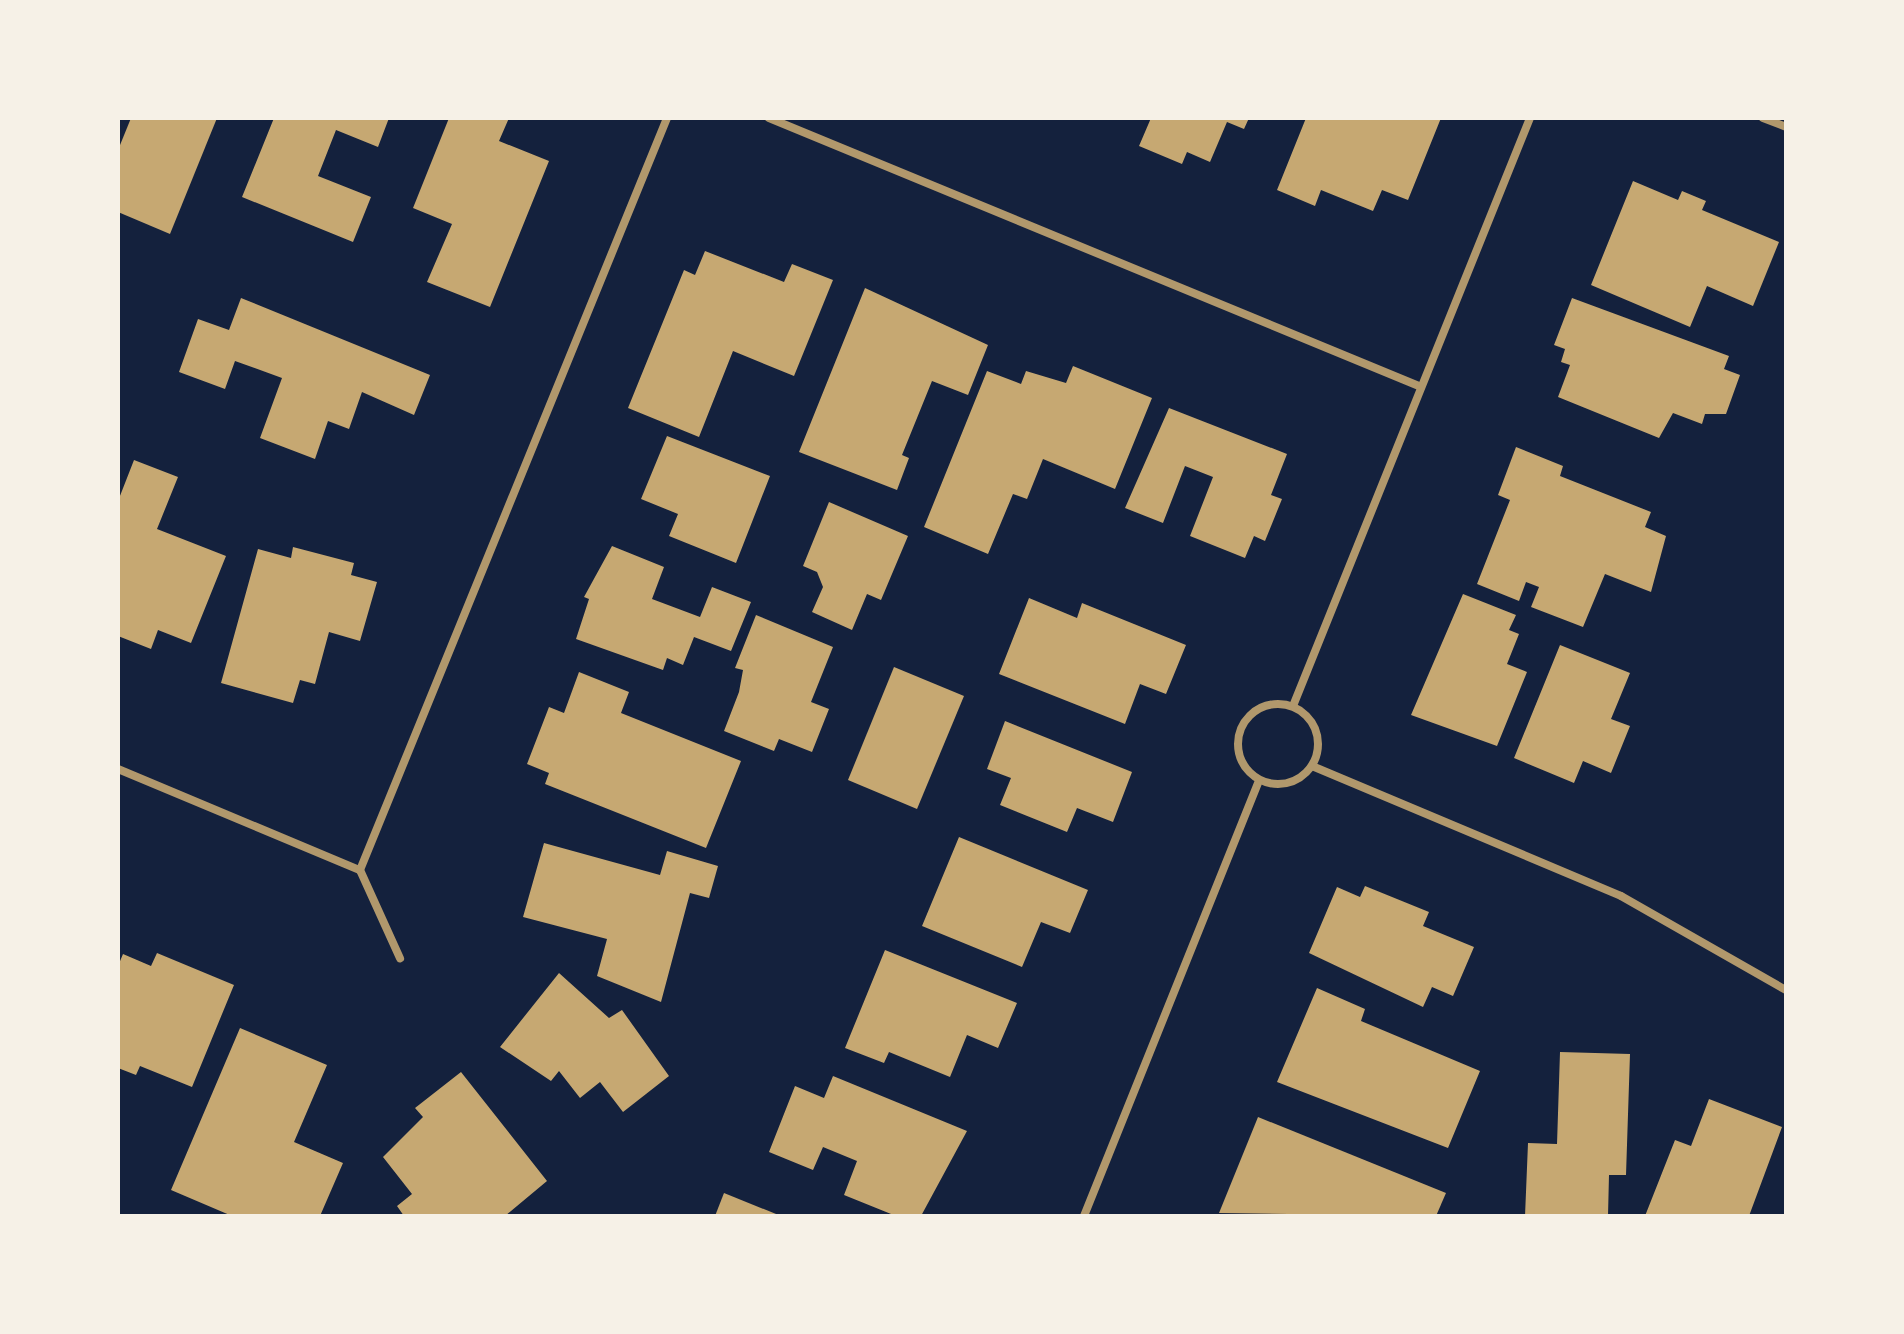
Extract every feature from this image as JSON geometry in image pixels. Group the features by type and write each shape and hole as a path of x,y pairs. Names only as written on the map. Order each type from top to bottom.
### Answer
{"street":[{"path":"360,870 667,118"},
{"path":"769,118 1419,386"},
{"path":"1293,706 1419,386 1530,118"},
{"path":"1763,118 1786,127"},
{"path":"1266,705 1293,706 1318,739 1312,766 1289,783 1259,781 1240,760 1243,722 1266,705"},
{"path":"1312,766 1621,896 1786,990"},
{"path":"118,769 360,870 400,958"},
{"path":"1084,1216 1259,781"}],"building":[{"path":"131,118 217,118 170,234 118,212 118,150"},
{"path":"274,118 389,118 378,147 336,130 318,176 371,197 353,242 242,197"},
{"path":"449,118 509,118 499,141 549,161 490,307 427,282 452,224 413,208"},
{"path":"1151,118 1249,118 1244,129 1227,122 1210,162 1187,152 1182,164 1139,146"},
{"path":"1306,118 1441,118 1408,200 1382,190 1373,211 1321,190 1315,206 1277,190"},
{"path":"1633,181 1678,200 1682,191 1706,201 1702,210 1779,242 1753,306 1707,286 1690,327 1591,285"},
{"path":"705,251 784,282 792,264 833,280 794,376 733,351 699,437 628,408 684,270 695,275"},
{"path":"865,288 988,345 968,395 932,381 902,455 909,458 897,490 799,452"},
{"path":"241,298 430,375 414,415 362,392 349,429 328,421 315,459 260,438 282,378 235,361 225,389 179,372 198,319 229,330"},
{"path":"1572,298 1729,356 1724,369 1740,375 1726,414 1705,414 1702,424 1673,413 1659,438 1558,397 1570,365 1561,362 1565,349 1554,345"},
{"path":"1073,366 1152,398 1115,489 1043,459 1027,499 1013,494 988,554 924,527 987,371 1021,384 1026,371 1066,383"},
{"path":"1169,408 1287,454 1271,495 1282,499 1265,541 1254,536 1245,558 1190,536 1213,477 1185,466 1163,523 1125,508"},
{"path":"667,436 770,476 736,563 669,536 678,514 641,499"},
{"path":"1516,447 1563,466 1560,476 1651,512 1645,527 1666,536 1651,592 1605,574 1583,627 1531,607 1539,587 1526,582 1519,601 1477,584 1510,500 1498,495"},
{"path":"134,460 178,477 157,529 226,556 191,643 158,630 151,649 118,636 118,501"},
{"path":"829,502 908,536 881,600 867,594 852,630 812,612 823,587 817,572 803,566"},
{"path":"612,546 664,567 652,599 700,617 712,587 751,602 731,651 694,637 683,665 667,658 663,670 576,639 589,599 584,597"},
{"path":"293,547 354,563 351,575 377,582 360,641 329,632 315,684 300,680 293,703 221,683 258,549 291,558"},
{"path":"1463,594 1516,615 1509,630 1519,634 1507,664 1527,672 1497,746 1411,715"},
{"path":"1029,598 1077,618 1082,603 1186,645 1166,694 1140,684 1125,724 999,674"},
{"path":"756,615 833,647 811,702 829,709 812,752 779,739 774,751 724,731 739,692 743,670 735,668"},
{"path":"1560,645 1630,673 1611,719 1630,726 1611,773 1583,761 1574,783 1514,758"},
{"path":"894,667 964,696 917,809 848,780"},
{"path":"579,672 629,692 621,713 741,761 706,848 545,784 549,773 527,764 549,707 564,713"},
{"path":"1005,721 1132,772 1113,822 1077,808 1067,832 1000,805 1011,778 987,769"},
{"path":"959,837 1088,890 1070,933 1041,922 1022,967 922,926"},
{"path":"544,843 660,875 667,851 718,866 709,898 690,893 661,1002 597,976 607,939 523,917"},
{"path":"1365,886 1429,912 1423,926 1474,947 1453,996 1432,987 1423,1007 1309,953 1337,887 1360,897"},
{"path":"885,950 1017,1003 998,1048 967,1035 950,1077 889,1052 884,1063 845,1048"},
{"path":"157,953 234,985 192,1087 140,1066 136,1075 118,1068 118,966 123,954 151,966"},
{"path":"559,973 609,1018 622,1010 669,1076 623,1112 600,1082 580,1098 559,1071 551,1081 500,1047"},
{"path":"1317,988 1365,1009 1361,1021 1480,1071 1448,1148 1277,1082"},
{"path":"240,1028 327,1065 294,1142 343,1163 320,1216 232,1216 171,1190"},
{"path":"1560,1052 1630,1054 1626,1175 1609,1175 1608,1216 1525,1216 1528,1143 1557,1144"},
{"path":"461,1072 547,1181 505,1216 404,1216 397,1206 412,1194 383,1157 423,1117 415,1108"},
{"path":"833,1076 967,1131 921,1216 896,1216 844,1195 857,1161 823,1147 813,1170 769,1152 795,1086 824,1098"},
{"path":"1709,1099 1782,1127 1749,1216 1645,1216 1675,1140 1691,1146"},
{"path":"1258,1117 1446,1193 1436,1216 1219,1213"},
{"path":"724,1193 781,1216 715,1216"}]}
